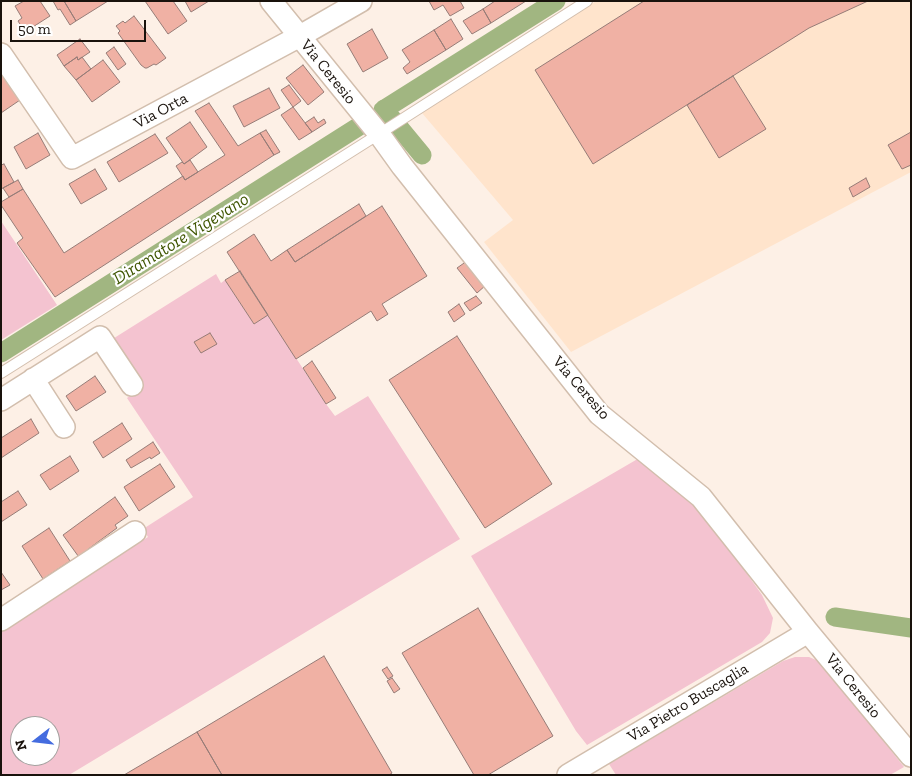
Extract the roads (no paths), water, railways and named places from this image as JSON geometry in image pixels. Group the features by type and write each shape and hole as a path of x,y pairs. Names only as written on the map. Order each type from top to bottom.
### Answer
{"street":[{"name":"Via Ceresio","path":"271,1 383,132 402,166 599,414 702,497 808,632 911,756"},
{"name":"Via Orta","path":"1,54 72,158 300,36 360,1"},
{"path":"1,400 100,337 132,385"},
{"path":"33,379 64,427"},
{"path":"1,620 135,532"},
{"name":"Via Pietro Buscaglia","path":"568,775 808,632"}],"lane":[{"path":"1,373 406,118 587,1"}],"waterway":[{"name":"Diramatore Vigevano","path":"383,110 556,1"},
{"path":"384,109 422,155"},
{"name":"Diramatore Vigevano","path":"1,353 361,125"},
{"path":"835,617 911,628"}]}
